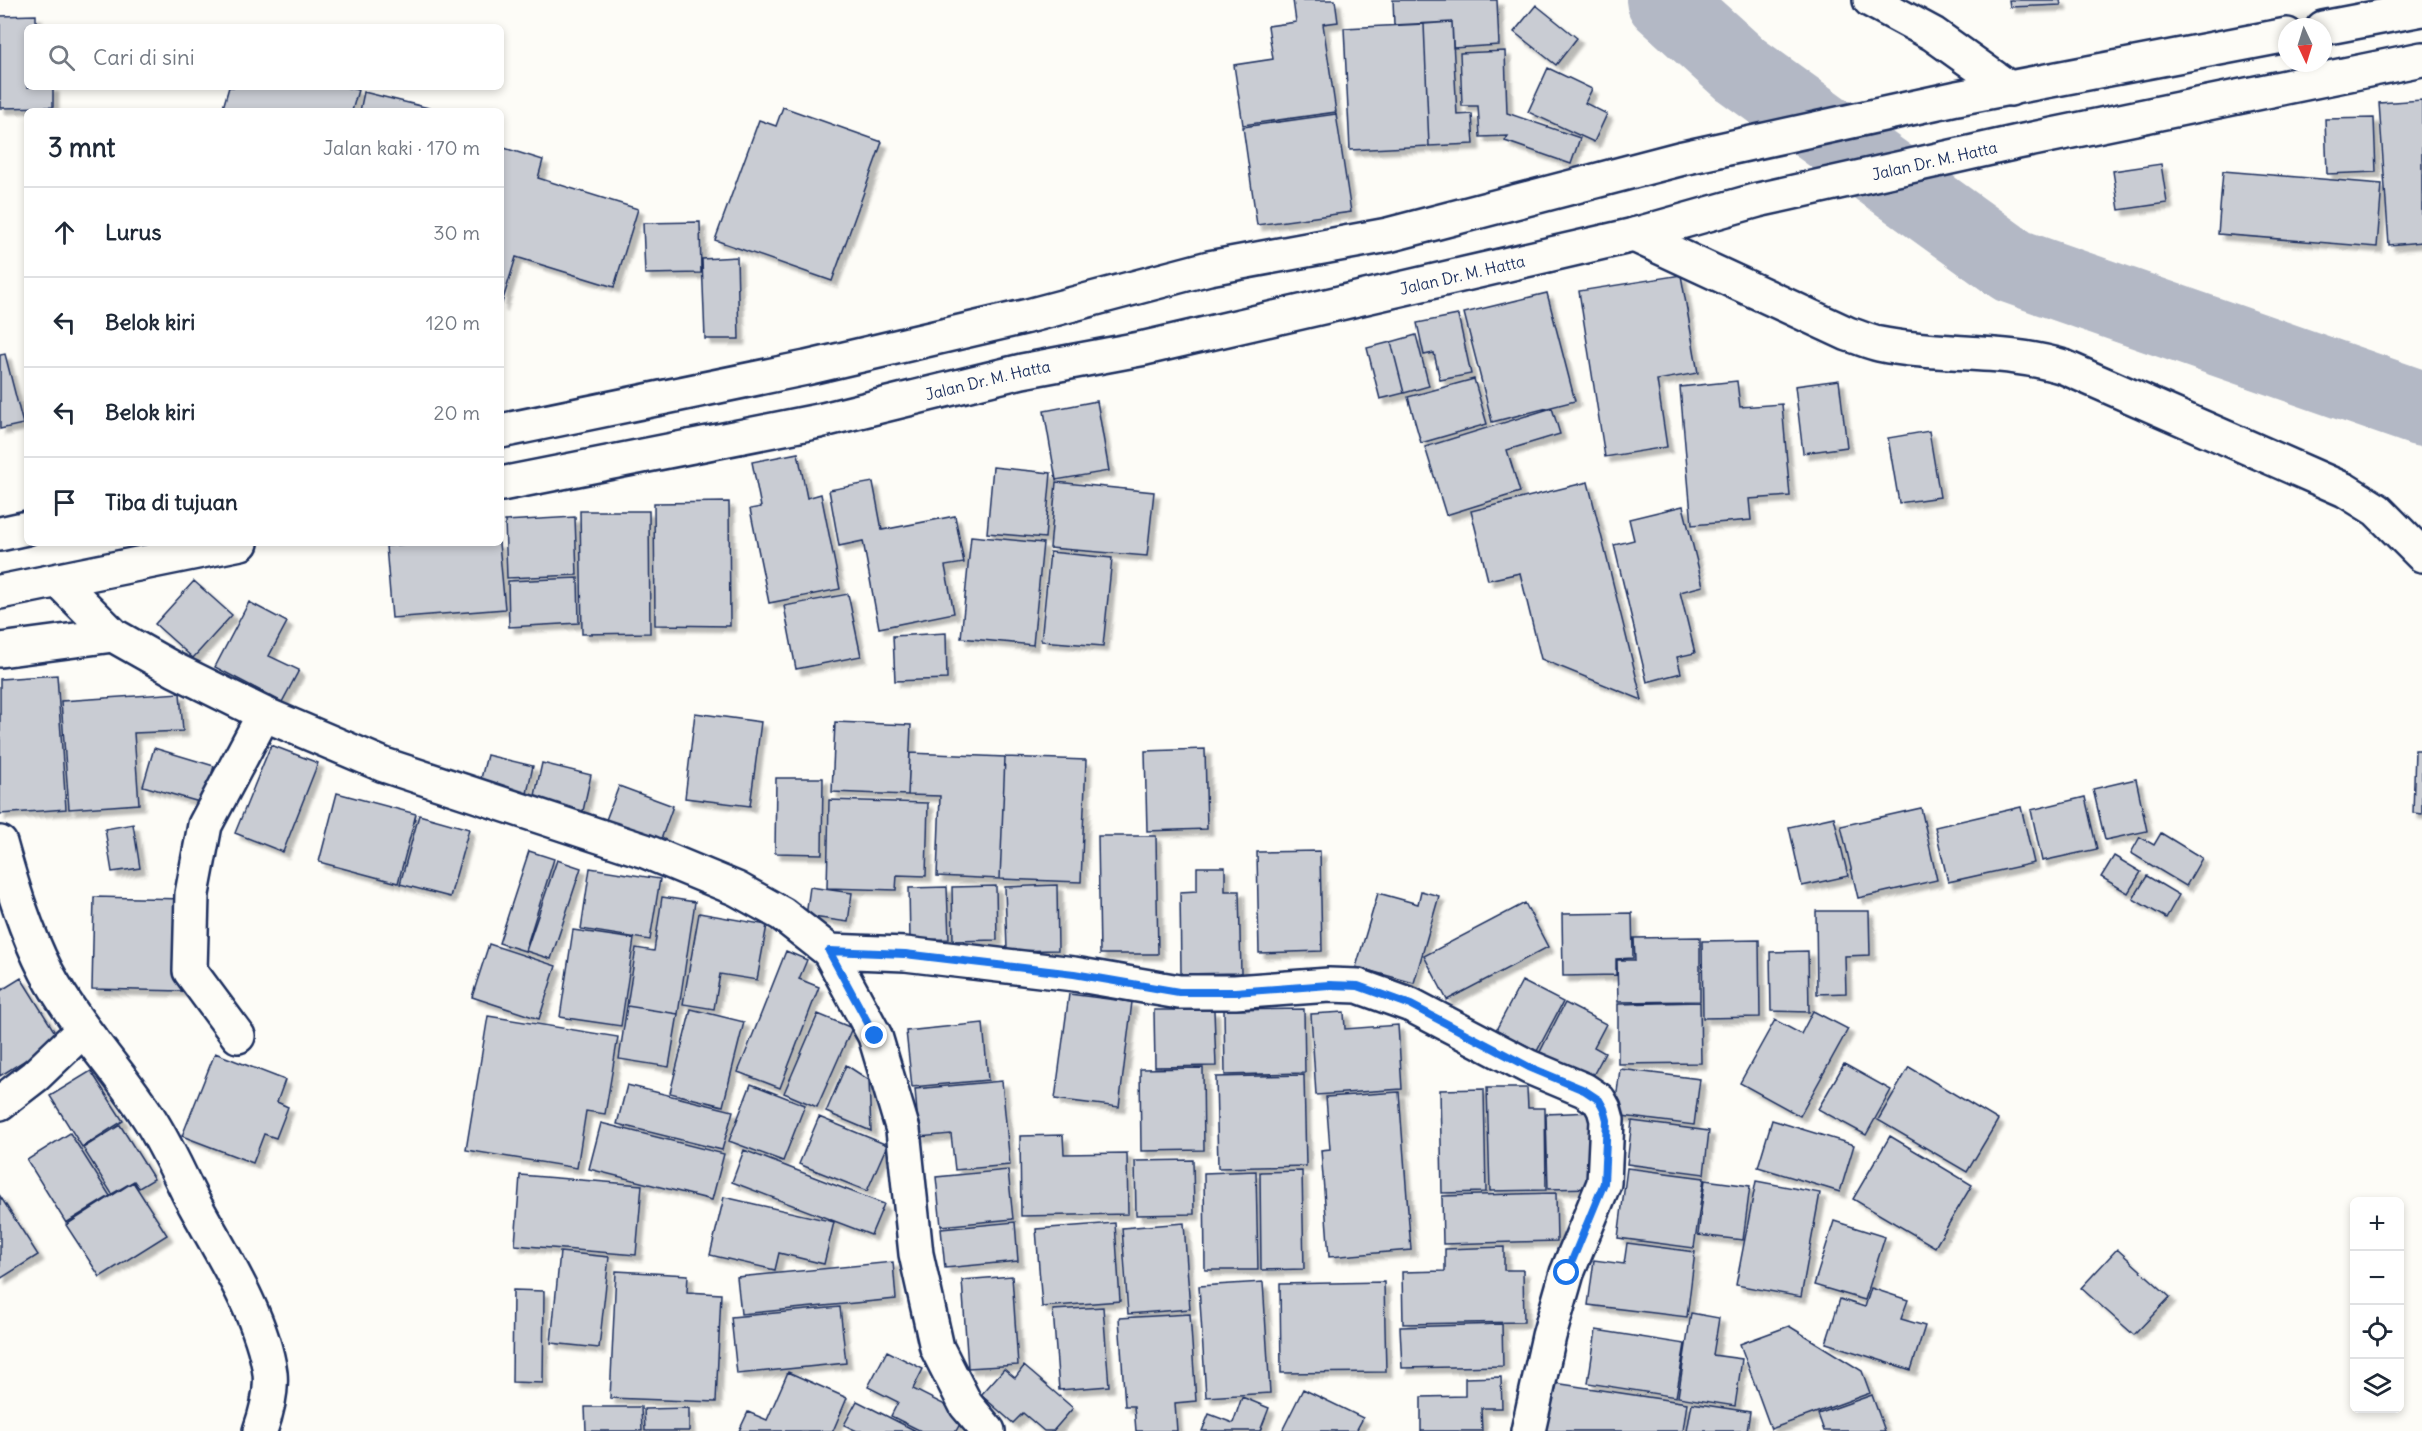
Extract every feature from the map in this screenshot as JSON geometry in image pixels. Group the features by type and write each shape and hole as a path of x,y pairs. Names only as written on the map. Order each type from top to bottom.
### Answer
{"street":[{"path":"1870,0 1933,34 2010,89"},
{"path":"2332,26 2422,9"},
{"path":"504,430 806,368 1028,316 1209,268 1388,236 1683,158 1957,98 2278,37"},
{"name":"Jalan Dr. M. Hatta","path":"504,483 819,421 1022,371 1145,348 1634,235 1758,200 2018,142 2422,59"},
{"path":"1634,235 1848,334 1878,344 1909,349 2008,354 2037,358 2064,367 2345,490 2377,510 2422,555"},
{"path":"0,534 24,529"},
{"path":"0,592 226,546"},
{"path":"59,580 113,635 175,670 264,714 384,765 645,851 737,889 782,914 829,951 875,1036 903,1130 916,1254 937,1348 966,1405 988,1431"},
{"path":"0,650 113,635"},
{"path":"238,1036 190,971 192,894 205,825 264,714"},
{"path":"0,843 18,905 41,960 83,1030 106,1056 147,1114 238,1285 257,1329 270,1374 267,1412 260,1431"},
{"path":"829,951 905,954 1074,974 1179,992 1235,992 1329,985 1358,986 1411,1005 1529,1067 1584,1090 1599,1100 1607,1120 1604,1183 1567,1273 1549,1336 1528,1431"},
{"path":"0,1103 34,1076 83,1030"}],"building":[{"path":"1293,0 1335,0 1338,22 1323,24 1336,112 1243,125 1234,65 1273,59 1268,26 1296,22"},
{"path":"1393,0 1497,0 1499,45 1453,48 1452,22 1394,25"},
{"path":"2009,0 2060,0 2061,5 2010,7"},
{"path":"1536,5 1577,38 1556,65 1514,32"},
{"path":"36,15 36,24 24,24 24,90 53,90 53,107 0,108 0,16"},
{"path":"1452,22 1457,115 1472,114 1474,144 1429,146 1424,24"},
{"path":"1424,24 1429,146 1350,150 1344,28"},
{"path":"1505,51 1507,113 1580,138 1571,164 1505,141 1508,136 1480,137 1478,106 1462,106 1460,53"},
{"path":"1548,68 1592,89 1585,103 1607,114 1594,142 1528,112"},
{"path":"228,90 358,90 353,108 223,108"},
{"path":"364,92 429,108 361,108"},
{"path":"2422,100 2422,242 2389,245 2379,103"},
{"path":"783,107 882,142 832,281 715,240 759,120 776,126"},
{"path":"1336,114 1351,212 1257,225 1243,127"},
{"path":"2374,118 2376,172 2327,174 2325,119"},
{"path":"504,148 543,160 538,178 638,209 614,287 516,257 504,296"},
{"path":"2161,164 2167,203 2119,210 2113,171"},
{"path":"2223,171 2382,184 2377,247 2218,234"},
{"path":"700,222 701,273 645,274 643,223"},
{"path":"737,257 739,339 705,339 702,259"},
{"path":"1681,275 1698,373 1657,380 1667,447 1605,457 1579,291"},
{"path":"1547,293 1575,401 1492,422 1464,313"},
{"path":"1458,315 1471,374 1440,380 1434,353 1424,355 1417,323"},
{"path":"1416,335 1429,386 1404,393 1391,342"},
{"path":"1391,342 1404,393 1380,399 1367,348"},
{"path":"5,354 23,424 0,429 0,355"},
{"path":"1474,379 1487,424 1421,443 1408,397"},
{"path":"1839,380 1847,447 1803,453 1795,386"},
{"path":"1737,381 1740,407 1782,404 1790,496 1749,499 1751,520 1692,525 1680,387"},
{"path":"1097,401 1109,471 1056,480 1044,411"},
{"path":"1552,408 1560,434 1507,450 1520,492 1446,515 1425,447"},
{"path":"1929,431 1940,497 1899,503 1888,438"},
{"path":"798,453 807,498 821,494 840,589 769,603 750,509 761,507 752,462"},
{"path":"993,467 1051,473 1045,538 987,533"},
{"path":"873,482 882,530 955,516 964,563 945,566 954,613 879,628 863,541 839,546 829,490"},
{"path":"1056,482 1154,492 1147,556 1050,548"},
{"path":"1588,482 1642,700 1541,659 1520,573 1488,580 1471,511"},
{"path":"729,502 730,626 655,625 654,503"},
{"path":"1683,506 1703,586 1680,592 1695,653 1677,657 1681,673 1647,682 1614,545 1634,540 1629,519"},
{"path":"580,511 649,511 650,633 582,634"},
{"path":"575,517 577,575 507,578 505,521"},
{"path":"971,536 1043,543 1033,645 961,638"},
{"path":"386,546 499,546 505,609 392,618"},
{"path":"1050,552 1112,558 1103,646 1041,641"},
{"path":"578,578 579,623 509,627 508,581"},
{"path":"194,581 232,615 193,658 155,624"},
{"path":"848,594 861,656 796,669 784,606"},
{"path":"249,602 287,622 269,656 299,670 282,702 215,667"},
{"path":"946,633 947,679 895,681 893,636"},
{"path":"57,675 66,809 0,814 0,679"},
{"path":"180,693 183,731 134,733 139,804 69,809 61,701"},
{"path":"695,713 761,722 750,806 685,798"},
{"path":"835,722 911,725 908,795 832,792"},
{"path":"271,745 318,763 283,852 235,833"},
{"path":"154,748 214,766 203,803 143,786"},
{"path":"1205,749 1207,829 1147,831 1145,751"},
{"path":"2415,750 2422,750 2422,814 2413,813"},
{"path":"910,753 1005,757 1000,879 937,876 940,796 908,795"},
{"path":"487,755 533,766 526,798 479,786"},
{"path":"1005,757 1086,760 1081,882 1000,879"},
{"path":"542,763 591,775 583,811 534,800"},
{"path":"776,778 823,778 822,854 775,853"},
{"path":"2136,779 2147,831 2105,840 2093,789"},
{"path":"619,786 673,806 659,845 604,825"},
{"path":"337,793 416,814 398,883 319,862"},
{"path":"2085,797 2097,849 2042,861 2031,810"},
{"path":"829,800 928,803 926,876 897,875 896,890 827,888"},
{"path":"2021,807 2034,863 1948,882 1935,827"},
{"path":"1921,808 1937,880 1858,898 1841,826"},
{"path":"419,815 469,829 450,897 400,884"},
{"path":"1834,817 1848,876 1802,886 1789,827"},
{"path":"133,824 140,868 112,872 105,829"},
{"path":"2161,833 2202,858 2186,886 2131,853 2140,837 2154,845"},
{"path":"1098,836 1156,836 1158,954 1100,954"},
{"path":"529,851 554,859 525,951 499,943"},
{"path":"1320,851 1322,951 1259,953 1257,852"},
{"path":"2114,856 2141,872 2128,893 2101,877"},
{"path":"557,860 581,868 551,959 526,951"},
{"path":"1197,867 1225,867 1225,891 1239,891 1241,973 1181,974 1180,892 1197,891"},
{"path":"590,868 660,879 650,940 581,929"},
{"path":"2147,876 2179,895 2166,918 2133,899"},
{"path":"1057,885 1058,950 1007,951 1005,887"},
{"path":"996,886 997,940 953,941 952,887"},
{"path":"810,887 852,893 848,922 806,916"},
{"path":"947,887 949,939 910,940 909,888"},
{"path":"1421,891 1439,896 1414,983 1356,967 1378,893 1418,904"},
{"path":"94,897 185,899 183,991 92,989"},
{"path":"662,897 695,902 678,1014 627,1006 636,948 654,951"},
{"path":"1525,903 1548,947 1447,1000 1424,956"},
{"path":"1816,911 1869,911 1870,955 1845,956 1846,993 1817,994"},
{"path":"699,913 767,925 757,980 720,974 714,1009 683,1004"},
{"path":"1632,913 1633,958 1616,959 1616,975 1563,976 1562,914"},
{"path":"573,930 634,939 621,1026 560,1017"},
{"path":"1700,937 1700,1001 1618,1002 1617,960 1635,960 1634,938"},
{"path":"1759,940 1760,1017 1703,1018 1702,941"},
{"path":"489,944 556,966 539,1019 472,997"},
{"path":"786,951 807,960 799,979 819,987 780,1088 738,1072"},
{"path":"1808,951 1809,1012 1771,1011 1770,952"},
{"path":"21,978 59,1039 0,1076 0,991"},
{"path":"1522,981 1563,1002 1537,1051 1496,1030"},
{"path":"1069,994 1132,1002 1119,1107 1055,1099"},
{"path":"1700,1002 1701,1063 1618,1064 1618,1004"},
{"path":"1565,1003 1606,1024 1594,1047 1605,1053 1591,1079 1540,1052"},
{"path":"627,1006 678,1014 669,1067 619,1059"},
{"path":"691,1009 744,1022 723,1106 670,1093"},
{"path":"1304,1009 1305,1073 1225,1075 1224,1010"},
{"path":"1154,1010 1214,1010 1216,1066 1155,1067"},
{"path":"1813,1011 1848,1029 1800,1116 1740,1083 1775,1020 1801,1034"},
{"path":"1344,1012 1345,1029 1398,1025 1402,1089 1316,1095 1311,1014"},
{"path":"818,1014 852,1028 817,1107 784,1093"},
{"path":"488,1016 618,1037 605,1114 586,1111 577,1168 466,1150"},
{"path":"983,1023 988,1080 912,1087 906,1031"},
{"path":"215,1053 285,1080 277,1102 288,1107 276,1138 264,1134 253,1163 182,1136"},
{"path":"1844,1064 1891,1090 1866,1135 1818,1109"},
{"path":"846,1065 869,1080 871,1131 826,1112"},
{"path":"1909,1067 1998,1120 1967,1172 1878,1120"},
{"path":"1203,1068 1204,1150 1141,1151 1140,1069"},
{"path":"1620,1069 1700,1079 1694,1125 1614,1115"},
{"path":"91,1071 123,1121 82,1147 50,1096"},
{"path":"1304,1075 1306,1166 1218,1168 1216,1077"},
{"path":"1002,1081 1010,1165 955,1170 951,1134 919,1137 915,1089"},
{"path":"751,1084 805,1105 783,1161 729,1141"},
{"path":"627,1085 733,1111 722,1150 617,1124"},
{"path":"1487,1088 1527,1088 1528,1108 1545,1108 1546,1190 1490,1191"},
{"path":"1484,1089 1486,1192 1442,1193 1440,1090"},
{"path":"1399,1092 1411,1250 1329,1257 1321,1150 1330,1149 1326,1097"},
{"path":"1592,1112 1593,1188 1548,1189 1546,1114"},
{"path":"819,1117 887,1145 867,1191 799,1164"},
{"path":"1772,1120 1854,1145 1840,1192 1758,1167"},
{"path":"1632,1121 1709,1131 1704,1174 1627,1164"},
{"path":"601,1123 724,1154 712,1200 589,1169"},
{"path":"120,1125 154,1179 139,1188 134,1181 112,1194 83,1148"},
{"path":"70,1133 110,1196 66,1223 27,1160"},
{"path":"1063,1135 1064,1154 1127,1153 1128,1214 1021,1216 1020,1136"},
{"path":"1890,1136 1972,1185 1935,1247 1853,1199"},
{"path":"744,1150 884,1204 871,1235 732,1182"},
{"path":"1193,1160 1194,1214 1136,1215 1135,1161"},
{"path":"1627,1168 1704,1178 1694,1248 1618,1238"},
{"path":"1008,1170 1013,1219 941,1226 936,1177"},
{"path":"1256,1171 1258,1270 1205,1270 1204,1173"},
{"path":"1302,1171 1304,1269 1261,1270 1260,1172"},
{"path":"520,1175 642,1185 636,1255 515,1245"},
{"path":"1705,1180 1750,1186 1743,1240 1698,1235"},
{"path":"1756,1181 1820,1193 1801,1297 1736,1285"},
{"path":"133,1182 167,1235 100,1277 66,1225"},
{"path":"1556,1193 1557,1241 1443,1244 1442,1196"},
{"path":"0,1196 38,1255 0,1279"},
{"path":"724,1197 834,1222 824,1264 779,1253 775,1270 710,1255"},
{"path":"1834,1221 1885,1237 1865,1300 1814,1285"},
{"path":"1015,1222 1018,1261 945,1268 941,1229"},
{"path":"1115,1223 1120,1301 1042,1307 1036,1229"},
{"path":"1184,1223 1190,1309 1128,1314 1122,1228"},
{"path":"1627,1243 1695,1252 1687,1317 1588,1305 1594,1260 1624,1264"},
{"path":"1504,1247 1504,1270 1523,1270 1524,1322 1403,1324 1402,1272 1445,1271 1445,1249"},
{"path":"2117,1249 2170,1297 2134,1335 2081,1288"},
{"path":"560,1252 609,1257 599,1348 551,1343"},
{"path":"893,1262 896,1299 741,1314 737,1277"},
{"path":"616,1271 688,1275 687,1292 721,1294 716,1402 610,1398"},
{"path":"1012,1276 1018,1365 968,1368 962,1280"},
{"path":"1263,1282 1270,1393 1206,1397 1199,1286"},
{"path":"1384,1282 1386,1372 1281,1373 1280,1284"},
{"path":"1871,1288 1908,1300 1901,1319 1925,1326 1911,1370 1826,1343 1840,1299 1865,1307"},
{"path":"513,1290 544,1291 543,1383 512,1382"},
{"path":"840,1307 846,1363 737,1374 731,1317"},
{"path":"1103,1307 1109,1386 1059,1390 1053,1310"},
{"path":"1691,1313 1719,1318 1713,1355 1742,1359 1735,1406 1678,1397"},
{"path":"1190,1314 1196,1401 1175,1403 1177,1431 1136,1431 1134,1406 1125,1406 1119,1318"},
{"path":"1502,1324 1503,1366 1402,1368 1400,1327"},
{"path":"1789,1326 1862,1371 1870,1393 1771,1429 1740,1344"},
{"path":"1596,1330 1685,1344 1676,1397 1588,1383"},
{"path":"887,1351 923,1369 913,1389 965,1415 956,1431 921,1431 891,1416 898,1402 868,1387"},
{"path":"1024,1366 1073,1408 1053,1431 1044,1431 1023,1413 1013,1423 981,1395 1004,1369 1015,1378"},
{"path":"788,1372 847,1398 833,1431 739,1431 748,1412 767,1420"},
{"path":"1501,1377 1502,1408 1481,1408 1482,1431 1421,1431 1421,1397 1465,1396 1465,1378"},
{"path":"1548,1382 1687,1403 1683,1431 1541,1431"},
{"path":"1303,1389 1363,1418 1356,1431 1282,1431"},
{"path":"1872,1395 1885,1431 1824,1431 1818,1414"},
{"path":"1242,1397 1269,1408 1260,1431 1202,1431 1209,1414 1233,1423"},
{"path":"857,1401 916,1431 857,1431 844,1425"},
{"path":"1692,1403 1750,1412 1747,1431 1687,1431"},
{"path":"585,1407 641,1407 642,1431 586,1431"},
{"path":"689,1408 689,1431 645,1431 644,1409"}],"waterway":[{"path":"1664,0 1740,69 2013,266 2422,409"}],"route":[{"path":"875,1036 829,951 905,954 1074,974 1179,992 1235,992 1329,985 1358,986 1411,1005 1529,1067 1584,1090 1599,1100 1607,1120 1604,1183 1567,1273"}]}
